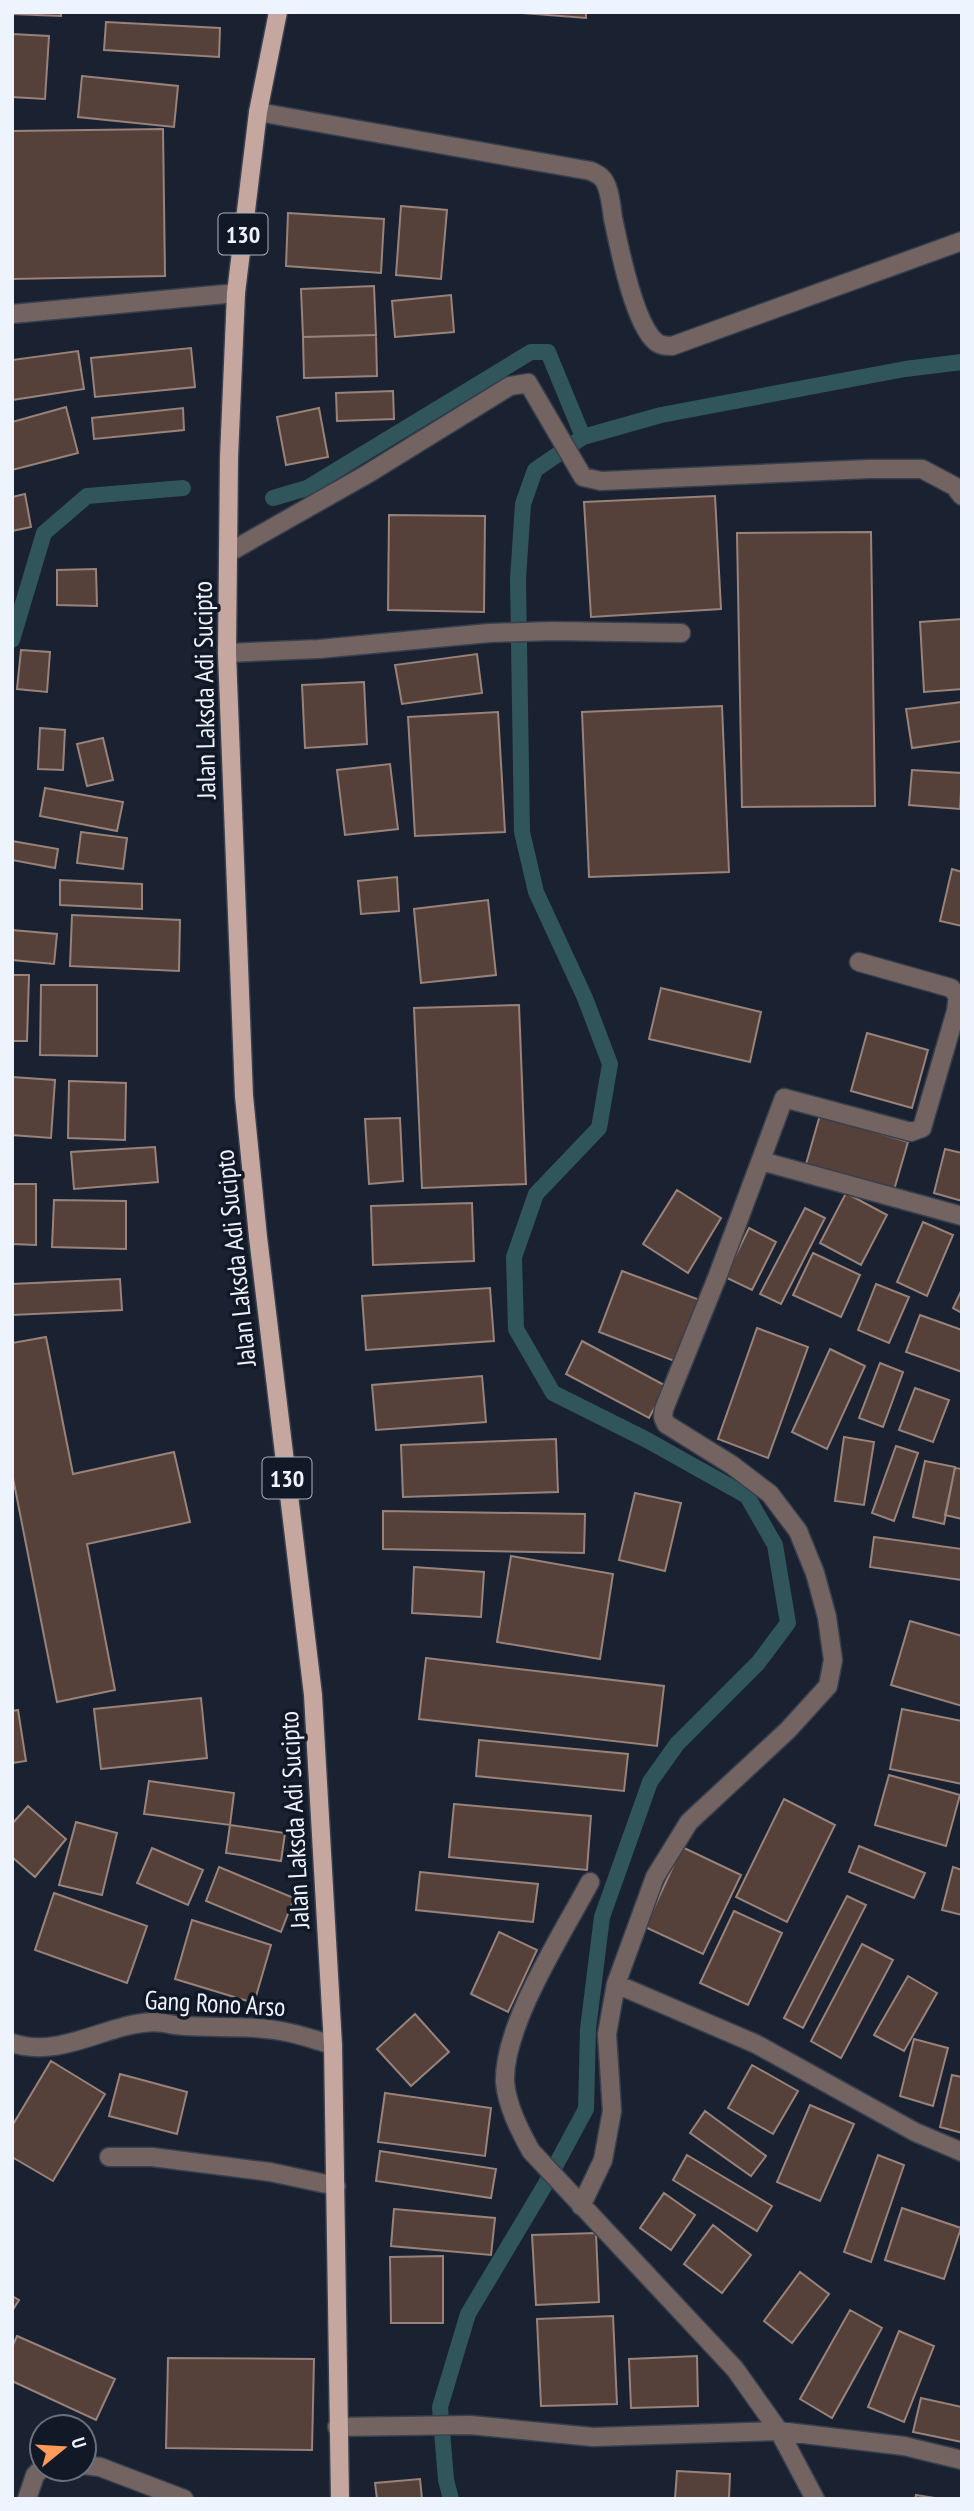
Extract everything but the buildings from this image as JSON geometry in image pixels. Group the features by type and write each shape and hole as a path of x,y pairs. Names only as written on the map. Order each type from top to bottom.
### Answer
{"main road":[{"name":"Jalan Laksda Adi Sucipto","path":"278,12 258,112 236,293 229,458 227,653 244,1096 313,1695 333,2045 340,2499"}],"street":[{"path":"258,112 591,171 602,177 634,299 655,341 671,346 962,242"},
{"path":"12,314 236,293"},
{"path":"228,553 369,473 510,386 528,383 583,477 601,481 869,469 922,470 954,486 962,496"},
{"path":"227,653 319,649 489,633 681,633"},
{"path":"579,2204 603,2161 612,2111 607,2034 617,1984 654,1877 689,1822 788,1730 828,1686 833,1660 827,1617 815,1573 798,1531 770,1494 732,1465 666,1424 663,1417 784,1098 911,1132 922,1128 959,1012 958,996 951,988 859,962"},
{"path":"761,1161 962,1216"},
{"path":"590,1882 521,2011 511,2044 505,2082 516,2124 531,2151 734,2369 779,2431 815,2499"},
{"path":"617,1984 755,2044 915,2132 962,2151"},
{"name":"Gang Rono Arso","path":"12,2043 46,2048 67,2044 120,2026 155,2022 286,2032 333,2045"},
{"path":"108,2157 152,2157 270,2172 336,2186"},
{"path":"337,2427 470,2425 593,2437 779,2431 904,2446 962,2460"},
{"path":"98,2468 184,2499"}],"waterway":[{"path":"273,498 307,488 531,352 548,352 583,437"},
{"path":"451,2499 446,2480 440,2407 468,2314 545,2185 586,2109 588,2029 602,1917 650,1782 677,1744 758,1663 788,1623 775,1545 747,1496 647,1440 553,1393 516,1329 514,1257 536,1194 599,1128 610,1064 585,998 536,892 522,832 518,579 523,504 535,470 583,437 661,415 905,369 962,362"},
{"path":"12,640 44,533 87,496 183,488"}]}
